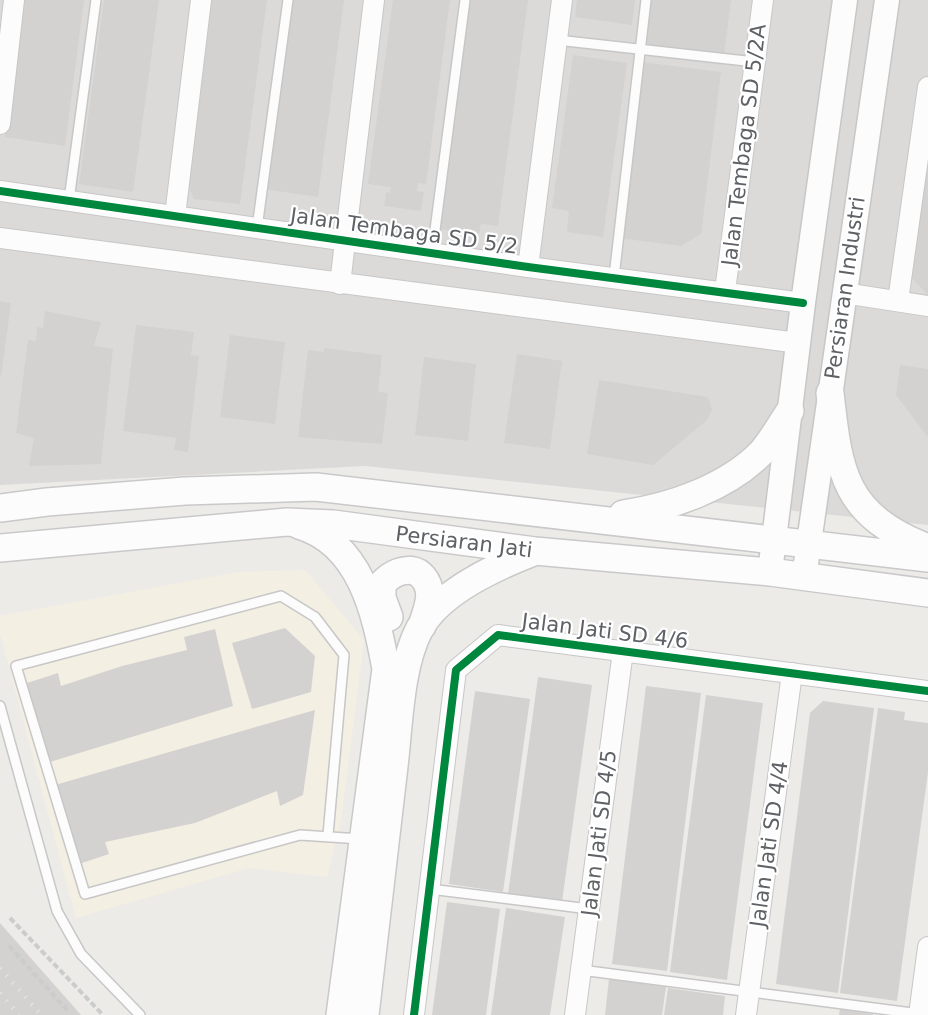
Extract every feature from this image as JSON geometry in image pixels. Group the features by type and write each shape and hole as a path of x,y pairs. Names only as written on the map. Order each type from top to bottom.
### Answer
{"main road":[{"path":"830,393 837,456 855,495 882,526 928,548"},
{"path":"590,519 652,510 715,485 761,452 790,411"},
{"name":"Persiaran Jati","path":"0,508 59,501 283,486 316,487 928,558"},
{"path":"286,522 308,528 324,537 360,577 378,624 386,669"},
{"name":"Persiaran Jati","path":"0,548 286,522 333,524 535,551 770,572 928,593"},
{"path":"422,626 469,581 502,564 535,551"},
{"path":"340,1015 392,637 389,618 382,598 382,584 402,569 416,571 424,579 429,590 422,626 412,645 402,698 365,1015"}],"street":[{"path":"0,124 14,0"},
{"path":"175,216 201,0"},
{"path":"340,284 374,0"},
{"path":"528,267 562,0"},
{"name":"Jalan Tembaga SD 5/2A","path":"725,291 763,0"},
{"name":"Persiaran Industri","path":"770,572 803,303 845,0"},
{"name":"Persiaran Industri","path":"804,577 886,0"},
{"path":"898,301 928,87"},
{"name":"Jalan Tembaga SD 5/2","path":"0,191 528,267 803,303"},
{"path":"0,238 798,343"},
{"path":"844,293 928,306"},
{"name":"Jalan Jati SD 4/6","path":"414,1015 456,670 498,635 928,691"},
{"name":"Jalan Jati SD 4/5","path":"575,1015 623,651"},
{"name":"Jalan Jati SD 4/4","path":"746,1015 792,673"},
{"path":"922,1014 928,947"}],"lane":[{"path":"69,200 96,0"},
{"path":"257,228 288,0"},
{"path":"432,253 465,0"},
{"path":"614,277 646,0"},
{"path":"557,40 755,62"},
{"path":"328,835 344,655 315,617 281,596 16,666 85,894 300,835 364,839"},
{"path":"0,706 57,911 81,954 140,1015"},
{"path":"430,889 589,909"},
{"path":"581,970 922,1014"}],"path":[{"path":"10,918 103,1015"},
{"path":"9,946 69,1012"}],"shaded area":[{"path":"0,0 928,0 928,525 365,466 0,485"},
{"path":"305,570 364,640 342,814 327,877 249,868 76,918 0,633 0,616 239,572"}],"building":[{"path":"23,0 84,0 65,146 5,137"},
{"path":"104,0 159,0 133,192 79,184"},
{"path":"210,0 267,0 240,204 194,199 186,181"},
{"path":"288,0 344,0 318,197 263,189"},
{"path":"393,0 450,0 426,184 418,183 417,191 424,192 421,211 384,206 386,192 390,193 391,187 368,184"},
{"path":"470,0 528,0 498,226 481,224 479,234 440,229"},
{"path":"577,0 635,0 632,25 575,17"},
{"path":"651,0 731,0 724,56 645,46"},
{"path":"573,55 627,63 603,237 567,232 569,211 552,208"},
{"path":"641,62 721,72 701,234 681,246 619,238"},
{"path":"928,164 928,295 910,276"},
{"path":"0,301 11,303 1,377 0,376"},
{"path":"45,311 101,322 94,346 113,349 101,464 29,466 34,438 16,433 28,340 36,341 37,327 43,328"},
{"path":"136,325 194,332 191,355 199,356 188,452 174,450 176,438 123,431"},
{"path":"230,335 285,342 275,424 220,417"},
{"path":"324,348 382,355 378,392 388,393 382,444 298,437 308,350 324,352"},
{"path":"517,354 562,361 550,449 504,443"},
{"path":"424,357 476,364 468,441 415,435"},
{"path":"900,365 928,369 928,437 896,395"},
{"path":"599,380 708,397 712,409 707,420 653,465 587,454"},
{"path":"285,628 315,656 311,692 252,709 232,643"},
{"path":"215,629 233,706 50,762 27,683 58,673 61,686 122,666 187,650 184,637"},
{"path":"538,677 592,685 562,902 508,894"},
{"path":"646,686 701,693 667,971 612,964"},
{"path":"475,691 530,699 503,892 449,884"},
{"path":"706,695 763,703 727,980 670,972"},
{"path":"823,701 874,708 838,993 776,984 810,713"},
{"path":"878,708 905,712 904,720 928,723 928,772 897,1001 840,993"},
{"path":"315,710 303,795 280,806 277,791 195,823 105,842 109,854 79,864 55,785"},
{"path":"447,902 500,909 486,1015 432,1015"},
{"path":"506,908 565,917 550,1015 491,1015"},
{"path":"0,923 7,931 81,1015 0,1015"},
{"path":"609,979 666,987 662,1015 605,1015"},
{"path":"668,988 725,996 723,1015 664,1015"},
{"path":"840,1009 873,1014 873,1015 839,1015"}],"railway":[{"path":"0,968 41,1015"},
{"path":"0,993 19,1015"}],"cycle path":[{"path":"0,191 528,267 803,303"},
{"path":"414,1015 456,670 498,635 928,691"}]}
